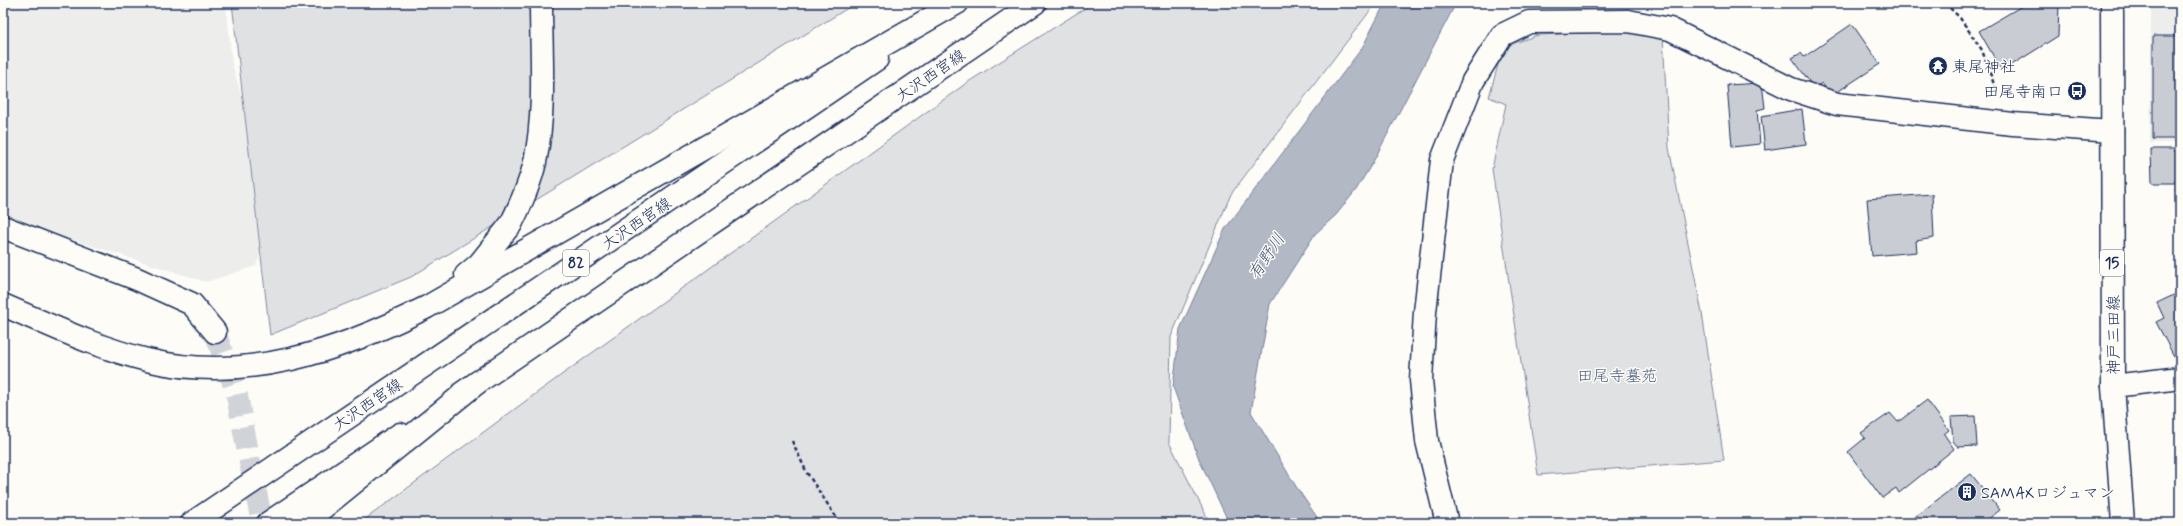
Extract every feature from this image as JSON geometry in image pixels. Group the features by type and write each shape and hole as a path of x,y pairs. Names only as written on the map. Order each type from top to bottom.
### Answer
{"main road":[{"path":"426,307 479,264 511,224 524,197 535,162 540,126 541,3"},
{"path":"3,305 100,346 148,360 192,367 242,367 286,361 316,353 382,330 426,307 958,3"},
{"name":"大沢西宮線","path":"192,523 958,3"},
{"name":"大沢西宮線","path":"268,523 1035,3"},
{"name":"神戸三田線","path":"2112,3 2113,386 2123,523"},
{"path":"1447,523 1427,441 1421,380 1425,312 1442,160 1473,81 1502,35 1530,22 1628,21 1670,29 1791,89 1837,104 2013,124 2112,131"},
{"path":"3,228 137,279 192,304 216,332"},
{"path":"2113,386 2180,378"},
{"path":"304,523 478,382"}],"path":[{"path":"1945,3 1960,18 1982,50 1993,88 2013,124"},
{"path":"792,440 807,473 840,523"}],"shaded area":[{"path":"3,3 226,3 232,63 244,105 285,188 256,266 206,282 3,216"},
{"path":"2151,3 2180,3 2180,143 2150,143"}],"green space":[{"path":"232,3 856,3 411,277 270,335"},
{"path":"1093,3 1376,3 1231,194 1171,337 1169,442 1210,523 360,523 542,389 968,82"},
{"name":"田尾寺墓苑","path":"1627,31 1663,36 1669,148 1702,313 1724,460 1538,475 1492,169 1506,104 1489,97 1503,47 1538,35"}],"water":[{"name":"有野川","path":"1385,3 1456,3 1373,162 1356,190 1336,215 1315,234 1270,304 1251,412 1297,488 1321,523 1229,523 1199,459 1173,387 1180,329 1225,229 1362,48"}],"building":[{"path":"2027,3 2059,3 2058,36 2002,71 1979,31"},
{"path":"1852,24 1880,64 1831,96 1822,83 1814,88 1792,58 1801,53 1804,57"},
{"path":"2153,36 2180,36 2180,139 2153,139"},
{"path":"1762,83 1765,108 1757,110 1760,144 1732,147 1727,85"},
{"path":"1802,109 1806,144 1765,150 1761,116"},
{"path":"2151,149 2174,149 2174,151 2179,151 2179,179 2175,180 2175,183 2152,183"},
{"path":"2180,186 2180,198 2175,188"},
{"path":"1932,194 1934,238 1916,241 1917,252 1872,256 1867,199"},
{"path":"2180,292 2180,361 2177,362 2156,322 2164,318 2157,303"},
{"path":"1927,400 1949,430 1944,434 1954,449 1899,493 1896,488 1882,498 1848,452 1865,438 1861,433 1890,413 1898,422"},
{"path":"1975,416 1977,446 1958,447 1953,441 1951,417"},
{"name":"SAMAXロジュマン","path":"1971,474 2000,510 1983,523 1907,523"}],"tunnel":[{"path":"215,332 236,391 262,523"}],"place":[{"name":"東尾神社","path":"1938,66"},
{"name":"田尾寺南口","path":"2077,91"},
{"name":"SAMAXロジュマン","path":"1967,492"}]}
